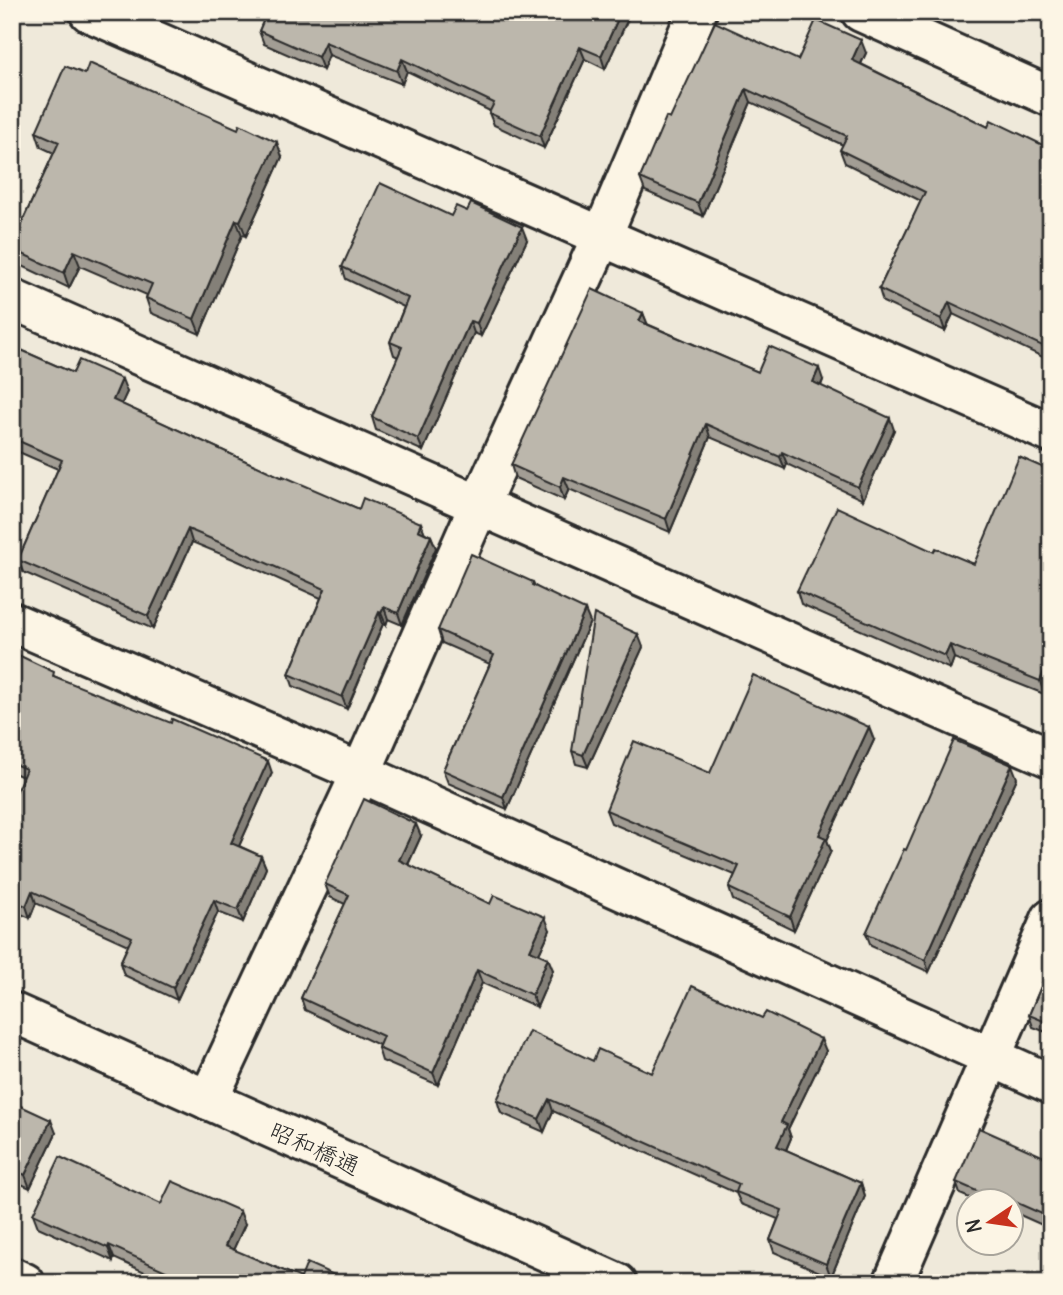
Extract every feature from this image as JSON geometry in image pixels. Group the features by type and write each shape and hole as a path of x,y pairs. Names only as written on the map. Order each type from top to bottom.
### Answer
{"street":[{"path":"89,12 1051,433"},
{"path":"208,1100 361,773 602,236 697,12"},
{"path":"861,12 1051,97"},
{"path":"12,299 1051,758"},
{"path":"12,622 361,773 1051,1084"},
{"path":"893,1283 1051,919"},
{"name":"昭和橋通","path":"12,1012 617,1283"},
{"path":"12,1277 25,1283"}],"building":[{"path":"267,12 621,12 601,56 580,47 540,136 489,113 494,103 402,59 397,71 325,42 318,57 259,31"},
{"path":"816,20 861,40 852,60 988,127 991,120 1051,149 1051,350 949,302 941,319 879,289 925,192 840,150 847,136 746,89 698,203 640,178 666,117 670,119 715,22 798,60"},
{"path":"89,63 238,129 240,124 277,142 240,221 236,220 194,319 146,298 152,284 74,251 64,273 12,249 59,142 36,132 65,66 85,74"},
{"path":"380,183 451,216 456,206 467,211 471,203 522,227 477,323 470,321 418,439 372,417 402,347 390,342 408,298 342,267"},
{"path":"592,289 643,313 639,321 758,372 769,346 819,368 813,382 890,418 858,487 782,452 780,457 706,424 666,519 564,477 560,487 511,465"},
{"path":"12,346 73,373 79,360 122,379 113,400 283,478 359,509 363,498 421,523 418,530 431,536 398,613 384,607 381,613 379,612 342,697 289,674 325,589 233,548 188,529 148,616 18,560 62,460 12,438"},
{"path":"1019,457 1051,471 1051,653 1040,681 950,645 945,656 797,591 837,507 934,552 936,548 974,564"},
{"path":"471,554 533,582 532,585 585,610 503,797 443,770 494,655 438,630"},
{"path":"594,614 638,634 583,755 572,751"},
{"path":"12,652 54,672 53,676 171,723 172,719 268,761 231,843 261,856 238,910 214,900 173,988 120,963 132,937 32,891 26,906 12,900 12,802 26,769 12,763"},
{"path":"753,675 869,727 819,835 826,838 790,917 729,888 739,866 606,810 634,741 710,773"},
{"path":"954,740 1012,765 925,960 866,933"},
{"path":"364,799 416,824 399,860 490,904 494,895 545,917 530,950 548,958 532,995 477,970 433,1073 378,1048 383,1036 301,998 349,895 325,884"},
{"path":"1051,963 1051,1024 1029,1015"},
{"path":"692,986 762,1018 766,1012 821,1039 781,1122 787,1125 777,1146 861,1183 826,1264 770,1240 782,1210 736,1192 739,1184 549,1099 539,1119 497,1100 529,1031 593,1061 598,1049 652,1073"},
{"path":"12,1102 51,1120 25,1175 12,1169"},
{"path":"979,1128 1051,1160 1051,1218 1024,1206 1024,1186 965,1186 956,1182"},
{"path":"60,1157 161,1204 172,1181 240,1211 225,1246 301,1278 307,1263 352,1283 192,1283 109,1245 108,1248 33,1214"}]}
